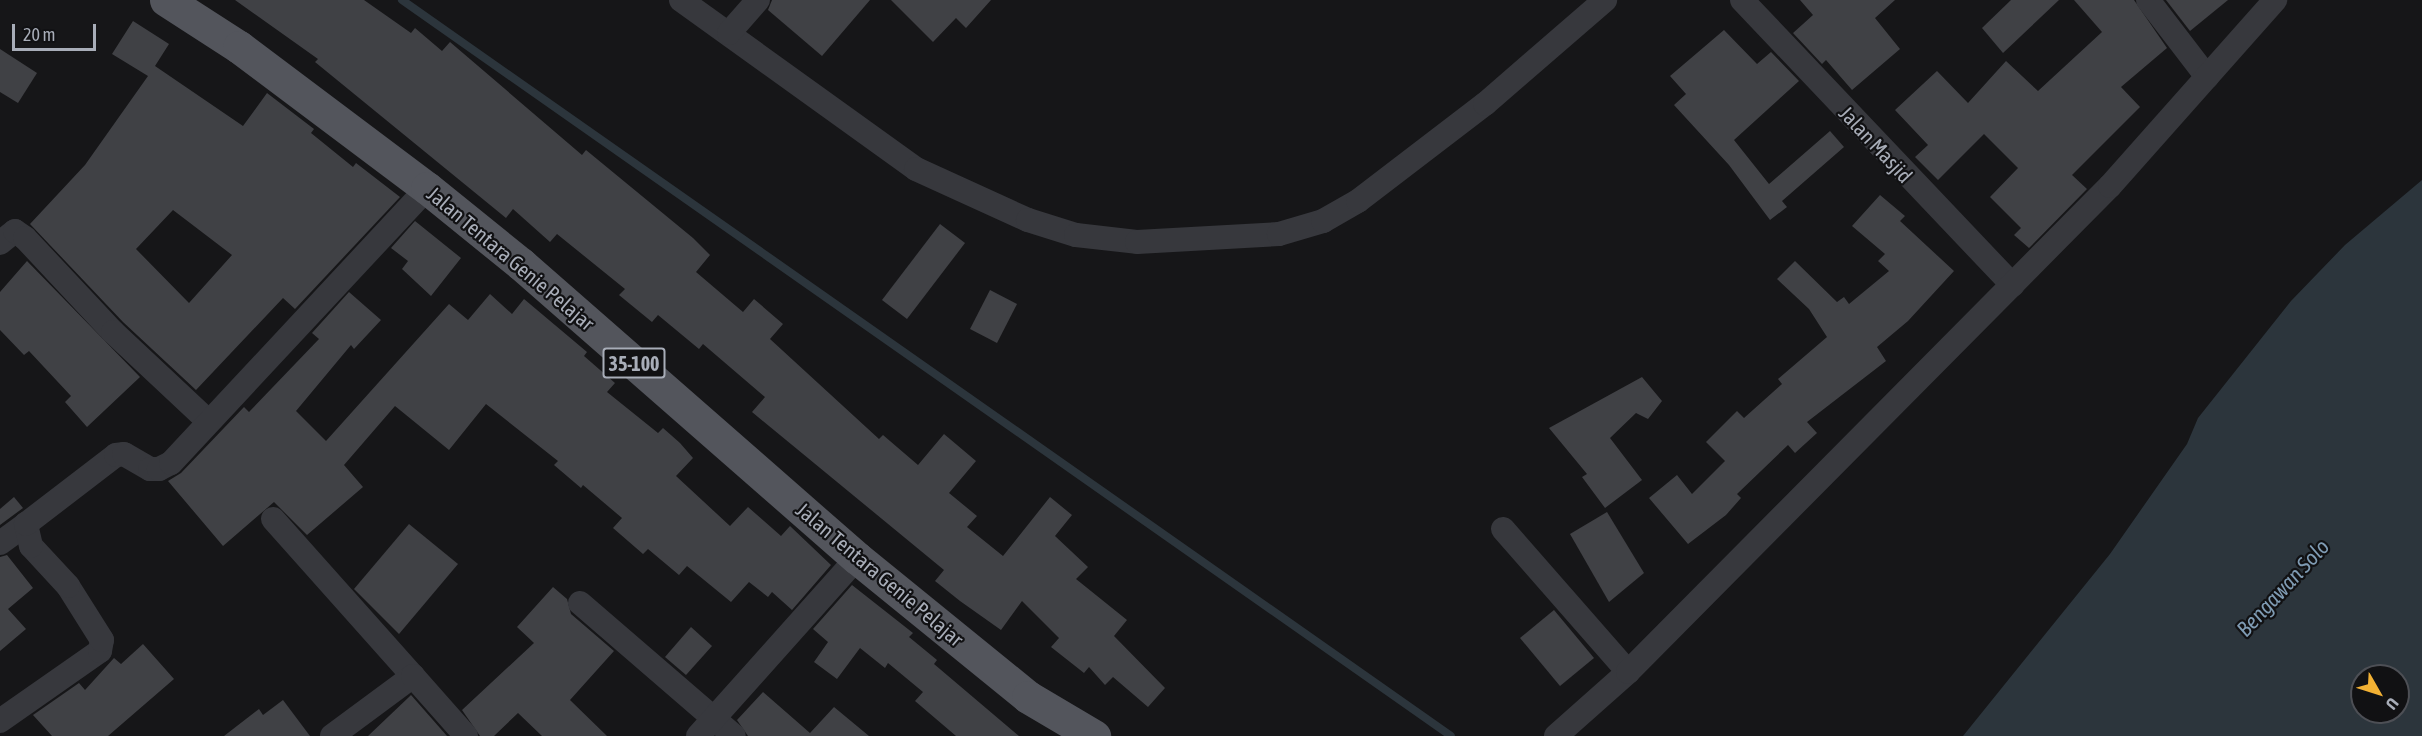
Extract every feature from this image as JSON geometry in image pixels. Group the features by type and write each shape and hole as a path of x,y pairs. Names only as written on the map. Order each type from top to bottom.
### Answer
{"main road":[{"name":"Jalan Tentara Genie Pelajar","path":"166,0 239,47 427,188 521,264 857,558 1028,697 1094,736"}],"street":[{"path":"681,0 916,169 967,195 1077,235 1137,242 1219,240 1279,234 1323,221 1358,201 1485,104 1605,0"},
{"path":"729,33 758,0"},
{"name":"Jalan Masjid","path":"1742,0 2012,285"},
{"path":"2148,0 2207,77"},
{"path":"1556,736 1628,672 2110,186 2275,0"},
{"path":"0,543 116,455 124,454 150,469 165,466 207,420 257,374 427,188"},
{"path":"0,243 15,231 25,238 113,332 207,420"},
{"path":"273,519 466,736"},
{"path":"0,722 100,651 102,640 68,586 31,546 26,524"},
{"path":"1503,529 1628,672"},
{"path":"706,728 857,558"},
{"path":"580,603 706,728 734,736"},
{"path":"332,736 413,676"}],"water":[{"name":"Bengawan Solo","path":"2422,180 2422,736 1963,736 2110,554 2187,444 2198,418 2291,301 2345,245"}],"building":[{"path":"235,0 364,0 411,33 415,28 442,51 450,42 582,155 586,150 693,238 710,255 696,272 743,312 754,299 783,324 770,339 879,439 883,435 918,465 944,434 976,461 949,493 977,516 967,527 1003,556 1050,497 1072,515 1055,536 1088,567 1076,579 1127,620 1114,636 1165,688 1148,707 1113,677 1105,685 1089,667 1084,673 1051,647 1059,638 1022,601 1001,630 960,601 935,581 944,570 752,412 765,397 703,344 699,349 658,315 652,322 619,295 625,289 557,234 550,242 513,209 506,218 315,62 318,59"},
{"path":"772,0 870,0 822,56 768,10"},
{"path":"891,0 991,0 966,28 956,18 933,42"},
{"path":"1800,0 1895,0 1875,18 1900,49 1852,90 1826,60 1822,64 1793,33 1813,15"},
{"path":"2011,0 2059,0 2003,53 1982,28"},
{"path":"2074,0 2134,0 2167,48 2121,87 2140,107 2072,175 2087,189 2029,248 2014,235 2021,228 1990,197 2018,168 1984,134 1938,180 1915,157 1928,145 1895,110 1937,71 1968,103 2006,61 2038,91 2102,32"},
{"path":"2166,0 2228,0 2190,31"},
{"path":"133,21 169,44 155,66 243,126 267,93 314,129 311,133 353,167 356,163 400,197 295,309 283,298 196,390 123,322 30,224 85,165 148,76 112,54","holes":["173,210 232,255 189,303 136,249"]},
{"path":"1724,30 1757,64 1771,52 1799,81 1734,140 1769,184 1830,131 1844,147 1782,201 1787,207 1770,220 1729,165 1674,105 1686,94 1670,76"},
{"path":"0,49 37,73 18,103 0,92"},
{"path":"1880,195 1905,216 1900,221 1954,271 1908,321 1877,347 1886,361 1807,422 1817,433 1795,453 1788,445 1737,494 1741,498 1726,515 1688,544 1649,498 1677,475 1692,494 1725,461 1706,442 1737,411 1744,418 1782,384 1778,379 1827,337 1809,309 1777,279 1795,261 1837,302 1844,297 1849,304 1889,271 1878,261 1885,254 1852,226"},
{"path":"415,221 461,258 431,296 402,269 408,261 391,248"},
{"path":"940,224 965,243 907,319 882,300"},
{"path":"27,261 140,377 87,427 65,402 71,396 29,351 24,355 0,330 0,292"},
{"path":"990,290 1017,304 997,343 970,329"},
{"path":"349,292 381,320 354,349 351,345 296,411 326,441 449,304 468,320 490,294 512,314 524,299 587,352 584,356 615,383 607,392 658,433 663,428 680,443 693,458 676,476 730,526 748,507 781,536 790,526 831,565 792,610 772,592 768,597 749,582 731,602 687,566 679,575 648,549 643,554 613,528 622,518 583,485 581,488 554,465 558,461 486,404 449,450 395,406 344,465 363,487 307,535 274,502 223,546 168,481 181,473 244,407 249,412 319,339 312,333"},
{"path":"1642,377 1662,401 1648,419 1636,413 1610,438 1642,480 1605,508 1582,477 1587,474 1549,428"},
{"path":"14,497 23,508 0,525 0,509"},
{"path":"1607,512 1644,573 1609,602 1570,534"},
{"path":"409,524 458,564 399,634 354,589"},
{"path":"7,555 33,588 8,609 26,629 0,651 0,557"},
{"path":"852,585 913,633 909,637 937,660 934,664 1019,736 956,736 915,701 923,692 888,663 885,668 860,648 837,679 814,662 828,642 813,629"},
{"path":"553,587 567,599 571,614 614,651 570,700 607,736 542,736 518,713 494,736 480,736 462,710 534,643 517,627"},
{"path":"1554,610 1594,658 1560,686 1520,638"},
{"path":"691,627 712,646 686,675 665,657"},
{"path":"143,644 174,679 108,736 52,736 33,715 79,683 85,690 114,658 121,664"},
{"path":"763,692 810,733 834,707 869,736 748,736 737,720"},
{"path":"411,695 447,736 368,736 409,697"},
{"path":"283,700 310,736 224,736 259,709 263,715"}],"waterway":[{"path":"402,0 1451,736"}]}
